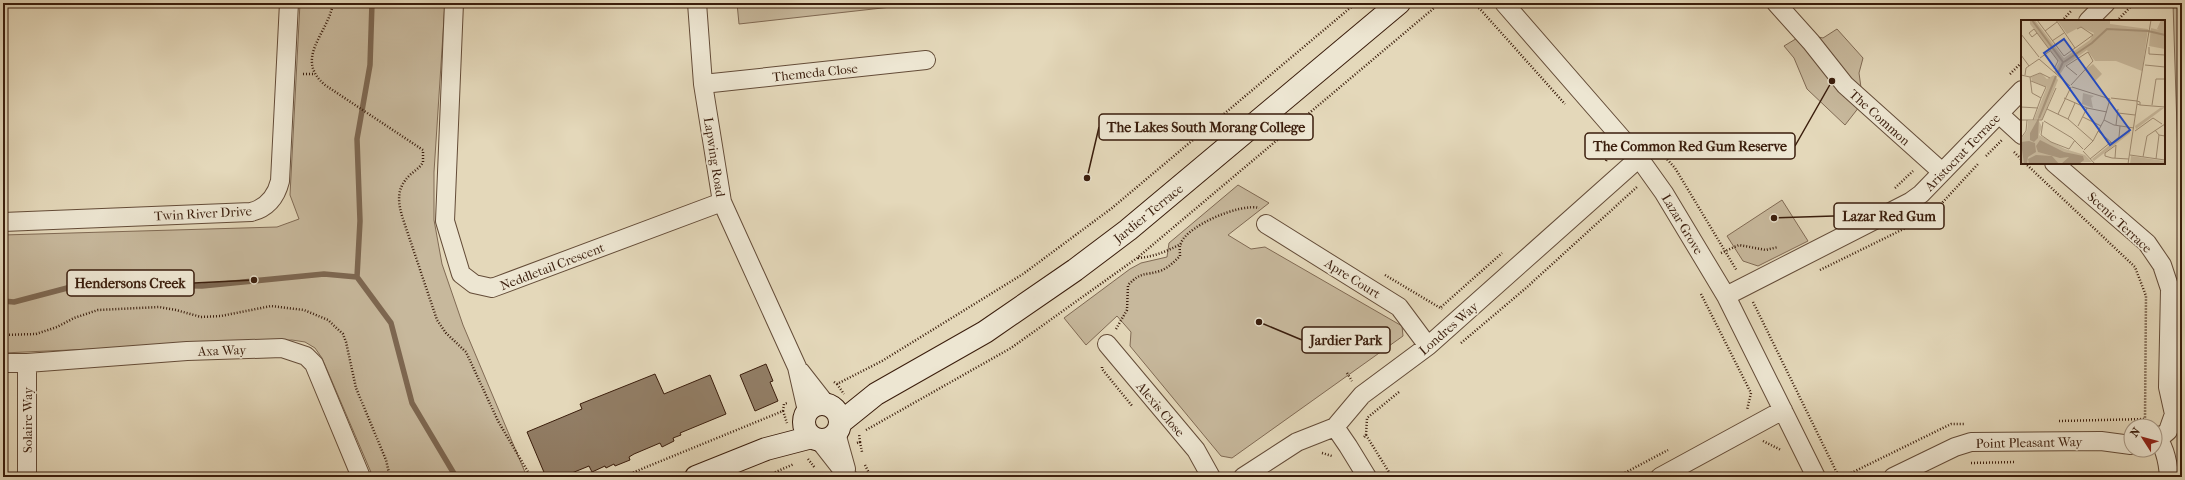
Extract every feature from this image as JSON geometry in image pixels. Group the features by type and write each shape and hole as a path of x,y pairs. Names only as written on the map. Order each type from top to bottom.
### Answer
{"street":[{"name":"Twin River Drive","path":"3,222 251,212 257,211 269,203 278,190 280,181 289,3"},
{"name":"Neddletail Crescent","path":"454,3 445,221 461,274 474,284 492,288 722,202"},
{"name":"Lapwing Road","path":"697,3 703,84 722,202 819,416"},
{"name":"Jardier Terrace","path":"696,477 766,449 819,416 876,394 985,332 1075,270 1128,230 1399,3"},
{"name":"Lazar Grove","path":"1504,3 1640,158 1664,193 1726,296 1816,477"},
{"name":"The Common","path":"1776,3 1811,42 1845,85 1942,172"},
{"path":"2089,20 2106,3"},
{"name":"Themeda Close","path":"703,84 926,60"},
{"name":"Aristocrat Terrace","path":"1726,296 1910,202 1942,172 2021,91"},
{"path":"1999,114 2021,134"},
{"name":"Londres Way","path":"1243,477 1297,442 1334,427 1362,395 1428,346 1640,158"},
{"name":"Scenic Terrace","path":"2055,164 2147,243 2162,264 2170,289 2168,387 2174,414 2168,431 2163,433"},
{"name":"Apre Court","path":"1266,224 1399,307 1428,346"},
{"name":"Alexis Close","path":"1106,344 1196,450 1211,477"},
{"name":"Axa Way","path":"3,363 27,363 187,351 282,348 297,352 314,364 361,477"},
{"name":"Solaire Way","path":"27,363 27,477"},
{"path":"1660,477 1783,410"},
{"path":"819,416 848,477"},
{"path":"1334,427 1348,446 1367,477"},
{"name":"Point Pleasant Way","path":"2101,441 2123,437"},
{"name":"Point Pleasant Way","path":"1893,477 1955,447 1971,442 2101,441 2123,444"},
{"name":"Scenic Terrace","path":"2163,451 2168,462 2168,477"}],"path":[{"path":"333,3 326,26 316,43 311,58 315,74 325,85 416,143 423,150 424,158 421,166 401,185 398,200 434,310 446,334 466,352 498,421 531,477"},
{"path":"622,477 783,411 784,404 819,416 832,382 837,384 882,361 1023,274 1112,208 1356,3"},
{"path":"1470,3 1480,9 1568,107"},
{"path":"2118,20 2134,3"},
{"path":"2006,79 2021,63"},
{"path":"1605,148 1644,192"},
{"path":"1893,190 1927,158"},
{"path":"2026,164 2135,267 2146,296 2146,418"},
{"path":"1137,258 1147,258 1165,252 1180,244 1188,235 1205,223 1247,206 1258,207 1263,211 1266,224"},
{"path":"1106,344 1127,310 1128,285 1143,273 1158,271 1170,266 1180,256 1180,244"},
{"path":"1704,259 1739,245 1766,250 1784,244"},
{"path":"1745,286 1839,477"},
{"path":"1698,288 1751,393 1746,408 1755,426 1764,442 1781,448 1784,456"},
{"path":"1366,435 1392,477"},
{"path":"803,460 807,459 820,473"},
{"path":"1969,463 2024,462"},
{"path":"764,477 797,463"}],"shaded area":[{"path":"300,3 445,3 434,172 434,220 442,264 463,325 527,477 373,477 322,358 315,348 305,342 292,340 3,353 3,235 277,227 299,219 290,195"},
{"path":"737,3 927,3 739,24"},
{"path":"2173,3 2182,3 2182,361 2180,222"},
{"path":"1837,29 1863,58 1859,73 1863,102 1845,125 1807,89 1794,58 1784,46 1804,34 1823,38"},
{"path":"1238,185 1269,203 1228,235 1251,249 1265,247 1402,326 1403,336 1232,458 1221,456 1130,346 1131,332 1117,316 1086,345 1064,318 1130,269 1141,263 1167,257 1169,243"},
{"path":"1782,200 1808,241 1758,266 1743,261 1727,236"}],"building":[{"path":"766,364 773,381 770,382 778,401 755,411 740,375"},
{"path":"655,374 664,394 710,375 726,414 680,433 681,435 673,438 674,441 662,447 660,443 634,454 629,457 630,460 615,466 614,464 606,468 605,466 592,472 589,466 562,477 546,477 527,432 582,409 580,404"}],"waterway":[{"path":"357,277 360,221 357,139 370,65 372,3"},
{"path":"3,301 14,302 71,287 137,285 202,286 324,274 357,277 391,323 412,403 456,477"}],"place":[{"name":"The Common Red Gum Reserve","path":"1832,81"},
{"name":"The Lakes South Morang College","path":"1087,178"},
{"name":"Lazar Red Gum","path":"1774,218"},
{"name":"Hendersons Creek","path":"254,280"},
{"name":"Jardier Park","path":"1259,322"}]}
